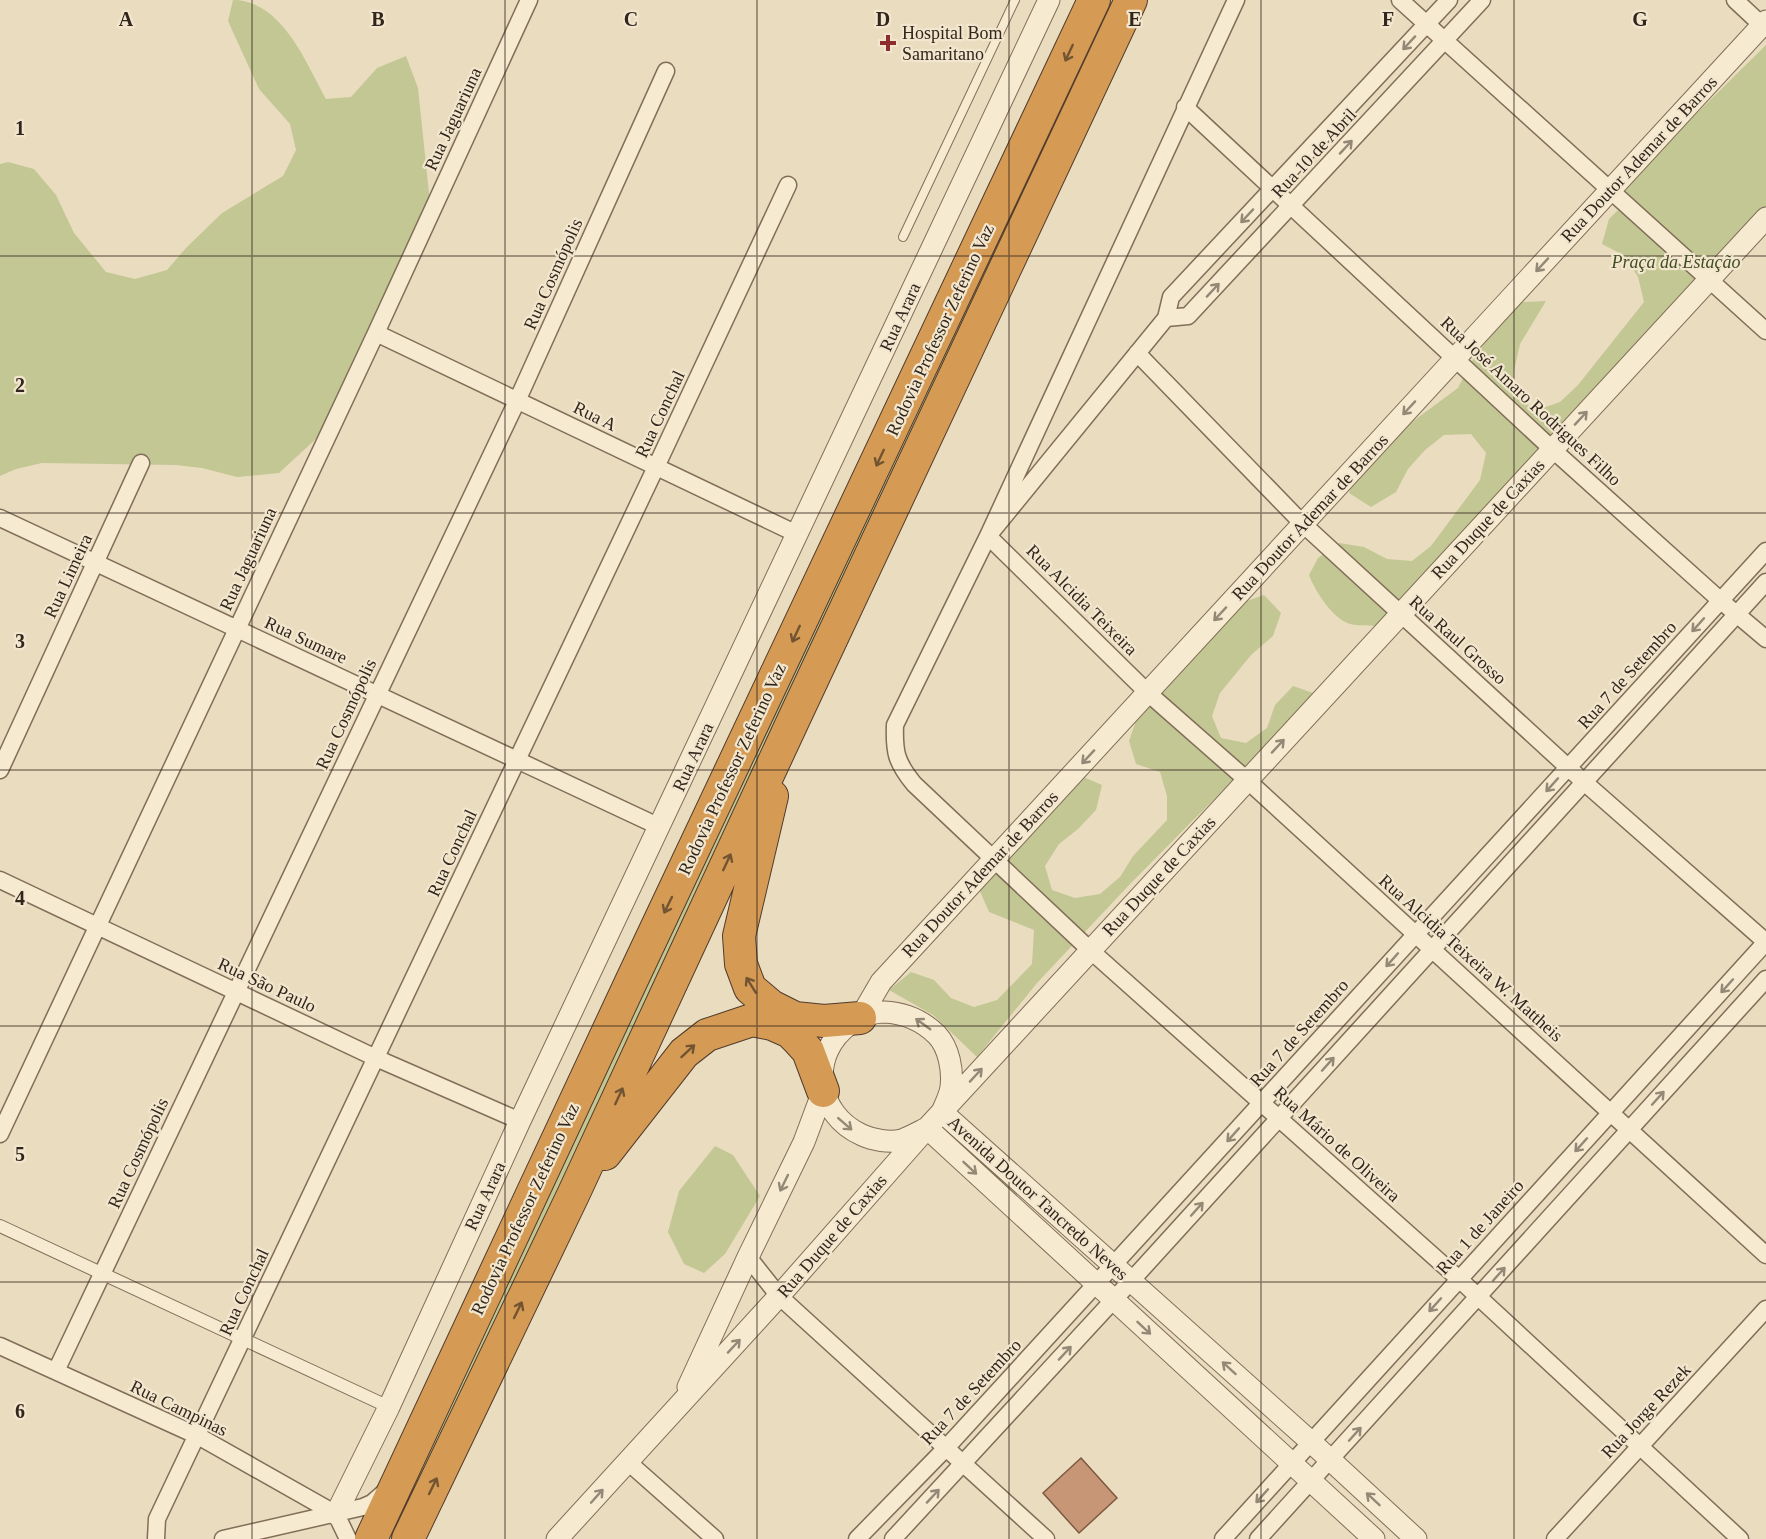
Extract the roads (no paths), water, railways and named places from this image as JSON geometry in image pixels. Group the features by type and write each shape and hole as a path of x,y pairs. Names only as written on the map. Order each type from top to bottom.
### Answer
{"highway":[{"name":"Rodovia Professor Zeferino Vaz","path":"371,1539 1094,0"},
{"name":"Rodovia Professor Zeferino Vaz","path":"408,1539 573,1195 1131,0"},
{"path":"792,723 739,936 741,964 750,988 771,1006 795,1018 824,1021 860,1018"},
{"path":"573,1195 684,1053 707,1035 752,1020 772,1024 790,1032 808,1051 823,1091"}],"street":[{"name":"Rua Jaguariuna","path":"0,1134 529,0"},
{"name":"Rua Arara","path":"336,1514 389,1407 520,1121 1049,0"},
{"path":"988,536 1236,0"},
{"path":"1400,0 1766,331"},
{"name":"Rua 10 de Abril","path":"988,536 1166,318 1172,297 1449,0"},
{"name":"Rua 10 de Abril","path":"1166,318 1188,316 1482,0"},
{"path":"1735,0 1765,25"},
{"name":"Rua Doutor Ademar de Barros","path":"860,1018 881,982 1610,190 1765,25"},
{"name":"Rua Cosmópolis","path":"56,1371 517,401 666,71"},
{"name":"Rua José Amaro Rodrigues Filho","path":"1185,107 1552,449 1766,639"},
{"name":"Rua Conchal","path":"156,1539 157,1520 788,185"},
{"name":"Rua Duque de Caxias","path":"557,1539 779,1296 927,1128 1766,218"},
{"name":"Rua A","path":"375,333 797,534"},
{"name":"Rua Raul Grosso","path":"1137,353 1303,524 1568,768 1766,942"},
{"name":"Rua Limeira","path":"0,771 141,463"},
{"name":"Rua Sumare","path":"0,518 660,827"},
{"name":"Rua Alcidia Teixeira","path":"988,536 1148,693"},
{"name":"Rua Mário de Oliveira","path":"988,536 895,725 894,746 900,766 914,784 1090,950 1459,1279 1740,1539"},
{"name":"Rua 7 de Setembro","path":"857,1539 946,1448 1766,551"},
{"path":"893,1539 1114,1300 1766,582"},
{"name":"Rua Alcidia Teixeira W. Mattheis","path":"1148,693 1247,780 1766,1255"},
{"name":"Rua São Paulo","path":"0,880 376,1058 520,1121"},
{"name":"Rua 1 de Janeiro","path":"1223,1539 1766,942"},
{"path":"1258,1539 1766,979"},
{"name":"Avenida Doutor Tancredo Neves","path":"1374,1539 927,1128 901,1140 874,1140 849,1129 833,1113 823,1091 822,1070 827,1052 840,1032 860,1018 878,1012 898,1013 919,1020 939,1037 950,1059 951,1088 942,1112 1416,1539"},
{"path":"680,1404 747,1257 804,1142 823,1091"},
{"path":"0,1226 389,1407"},
{"path":"747,1257 779,1296 1046,1539"},
{"name":"Rua Jorge Rezek","path":"1555,1539 1766,1309"},
{"name":"Rua Campinas","path":"0,1347 198,1436 336,1514"},
{"path":"628,1462 715,1539"},
{"path":"223,1539 336,1514 372,1503 400,1479"},
{"path":"336,1514 348,1539"}],"lane":[{"path":"903,237 1015,0"}],"place":[{"name":"Hospital Bom Samaritano","path":"888,43"}],"park label":[{"name":"Praça da Estação","path":"1676,262"}]}
